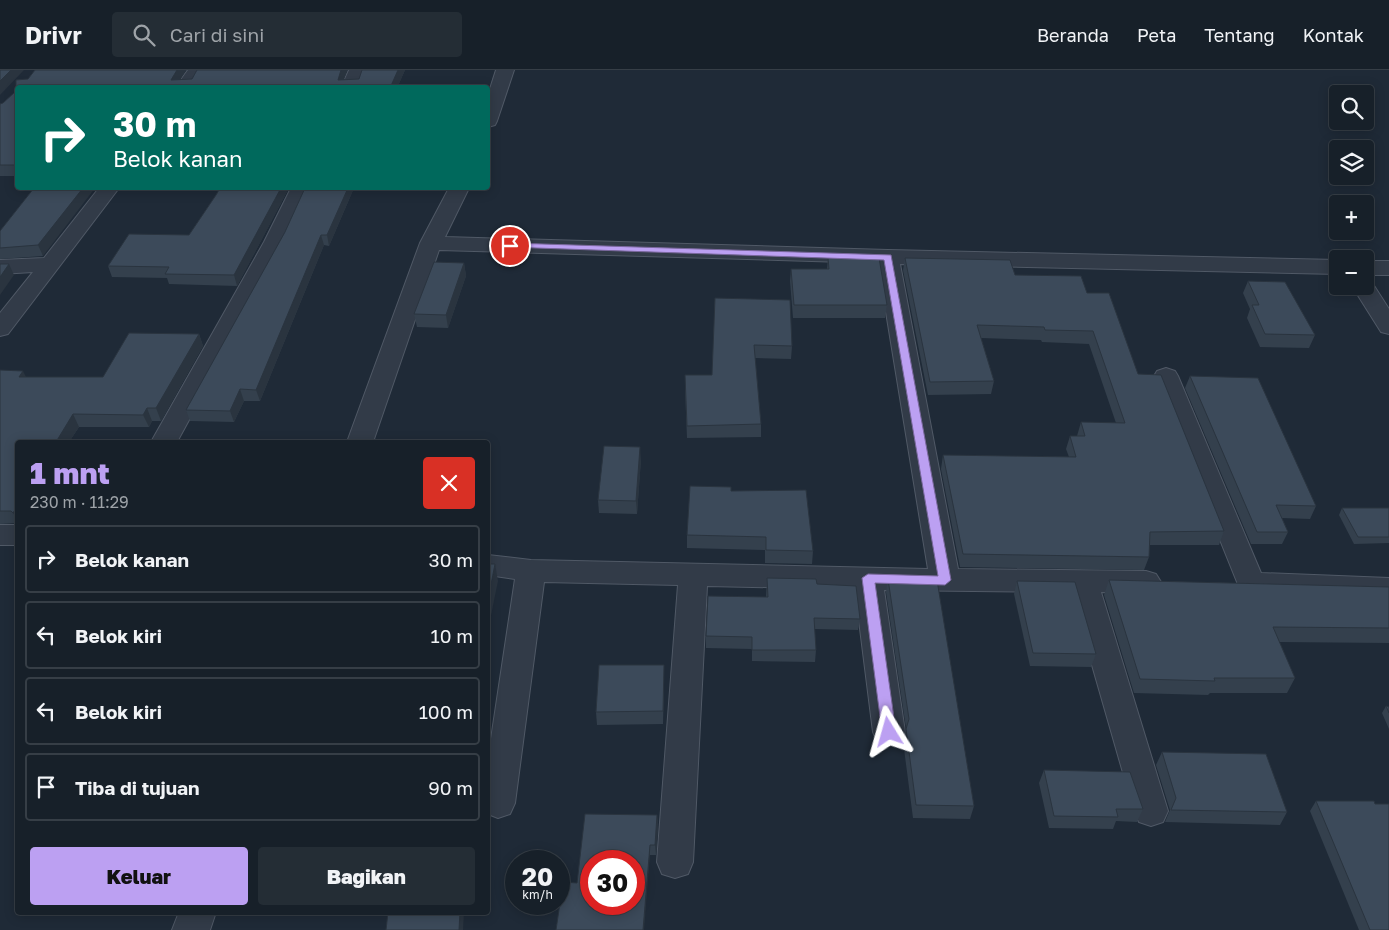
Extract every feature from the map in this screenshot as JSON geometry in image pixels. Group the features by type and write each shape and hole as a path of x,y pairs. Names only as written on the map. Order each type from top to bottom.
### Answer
{"street":[{"path":"186,85 197,70"},
{"path":"351,85 358,70"},
{"path":"490,115 505,70"},
{"path":"0,329 108,190"},
{"path":"165,440 275,242 300,190"},
{"path":"361,440 431,243 457,190"},
{"path":"431,243 888,257 1329,267"},
{"path":"888,257 945,580"},
{"path":"0,267 51,264"},
{"path":"1374,268 1389,268"},
{"path":"1369,295 1389,327"},
{"path":"1166,376 1251,584"},
{"path":"0,535 15,535"},
{"path":"490,565 531,571 1172,583"},
{"path":"498,803 531,571"},
{"path":"675,862 693,573"},
{"path":"868,578 889,732"},
{"path":"1083,581 1151,811"},
{"path":"1222,584 1388,591"},
{"path":"191,930 197,915"}],"building":[{"path":"0,70 11,70 0,81"},
{"path":"35,70 177,70 171,80 192,79 197,70 341,70 338,80 359,79 362,70 398,70 391,85 16,85 16,80 28,79"},
{"path":"15,92 15,165 0,165 0,104"},
{"path":"32,190 81,190 38,245 0,248 0,231"},
{"path":"219,190 280,190 234,275 165,274 169,267 108,266 129,234 189,235"},
{"path":"304,190 347,190 327,235 321,235 256,390 240,389 230,411 186,410 285,232"},
{"path":"828,258 879,258 887,305 794,305 791,269 829,269"},
{"path":"905,258 1010,260 1015,275 1081,276 1087,293 1109,293 1138,374 1161,375 1224,531 1150,532 1149,557 963,554 943,455 1076,457 1070,436 1085,436 1081,422 1125,423 1093,331 977,325 994,381 930,382"},
{"path":"434,262 464,263 446,315 414,314"},
{"path":"0,264 9,264 0,277"},
{"path":"1248,281 1285,282 1315,335 1265,334 1252,305 1259,305"},
{"path":"715,298 790,300 792,346 754,345 761,424 687,426 685,375 712,375"},
{"path":"129,333 199,334 156,408 147,408 143,415 73,414 57,440 15,440 15,510 13,513 11,511 0,511 0,370 23,371 19,377 103,377"},
{"path":"1190,376 1258,378 1316,506 1276,505 1288,532 1257,532"},
{"path":"604,446 640,447 636,501 598,500"},
{"path":"690,486 731,487 731,491 806,490 813,551 766,550 766,537 687,535"},
{"path":"1342,508 1389,508 1389,537 1358,537"},
{"path":"490,564 495,564 490,590"},
{"path":"767,578 816,579 817,584 856,586 860,619 814,618 816,650 752,650 752,637 706,636 708,596 768,597"},
{"path":"888,579 937,580 974,806 916,805 906,729 909,719"},
{"path":"1109,580 1389,587 1389,628 1273,627 1295,678 1214,678 1215,681 1140,679"},
{"path":"1017,581 1075,582 1096,654 1033,653"},
{"path":"599,665 664,665 663,711 596,712"},
{"path":"1162,752 1266,754 1287,812 1171,810 1176,798"},
{"path":"1044,770 1130,772 1143,809 1116,809 1118,817 1054,816"},
{"path":"1316,801 1374,801 1375,804 1389,804 1389,930 1370,930"},
{"path":"585,814 657,815 655,845 650,845 645,906 645,850 581,850"},
{"path":"580,857 580,915 644,915 643,930 556,930 558,915 570,915 570,882 577,883"},
{"path":"388,915 460,915 459,930 386,930"}],"route":[{"path":"510,246 888,257 945,580 868,578 889,732"}]}
